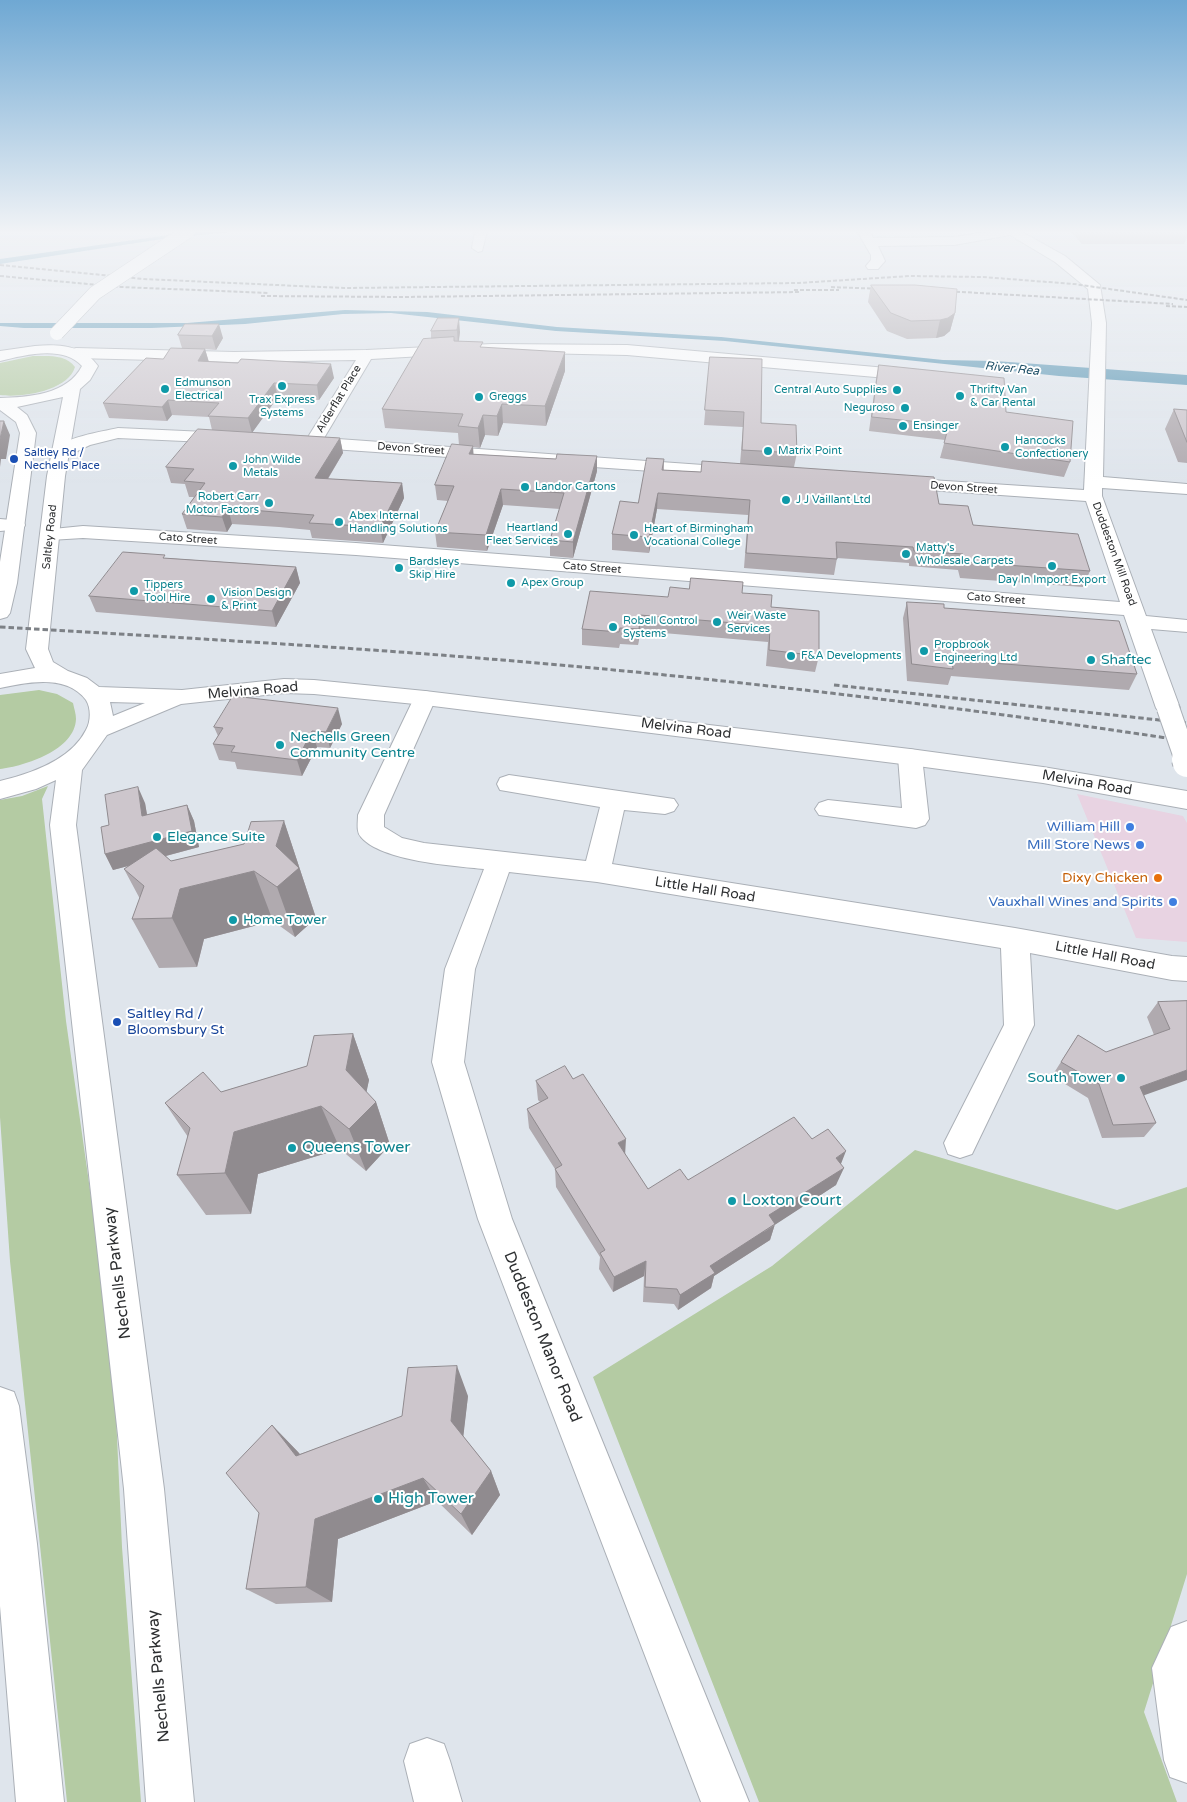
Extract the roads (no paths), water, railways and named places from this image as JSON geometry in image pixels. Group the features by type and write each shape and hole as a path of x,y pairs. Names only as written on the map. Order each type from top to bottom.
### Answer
{"street":[{"path":"22,351 56,334 74,315"},
{"name":"Duddeston Mill Road","path":"1098,315 1093,489 1187,763"},
{"path":"56,334 57,345 86,359 90,366 80,380"},
{"path":"0,354 22,351 234,357 366,355 492,348 627,350 898,374"},
{"path":"0,403 38,399 113,364 152,355"},
{"name":"Alderflat Place","path":"313,443 366,355"},
{"name":"Saltley Road","path":"61,677 44,666 37,649 60,452 80,380"},
{"path":"0,403 17,413 26,422 28,433 8,525 0,613"},
{"path":"60,452 92,438 118,433 248,439"},
{"name":"Devon Street","path":"285,441 752,473"},
{"name":"Devon Street","path":"885,482 1093,489 1187,489"},
{"name":"Cato Street","path":"50,534 83,532 356,550 1136,616 1187,626"},
{"path":"0,681 38,675 61,677 80,683 94,694 100,704 101,717 90,740"},
{"name":"Melvina Road","path":"94,694 182,697 284,686 314,687 425,698 910,757 1044,776 1187,800"},
{"name":"Melvina Road","path":"0,790 33,781 61,767 90,740 182,697"},
{"name":"Little Hall Road","path":"425,698 371,815 371,832 394,845 424,853 597,872 1015,939 1172,968 1187,969"},
{"name":"Nechells Parkway","path":"90,740 70,769 62,825 144,1490 169,1796"},
{"path":"828,809 916,820 910,757"},
{"path":"509,784 614,800 666,804"},
{"path":"597,872 614,800"},
{"name":"Duddeston Manor Road","path":"500,861 460,969 448,1062 495,1219 725,1802"},
{"path":"960,1143 1018,1025 1015,939"},
{"path":"0,1406 17,1554 40,1801"},
{"path":"1187,1643 1174,1668 1187,1760"}],"water":[{"path":"283,315 332,315 245,324 151,328 24,328 0,326 0,323 187,323"},
{"name":"River Rea","path":"410,315 454,315 557,327 721,337 943,360 995,361 1187,375 1187,385 1059,376 725,341 556,331"}],"railway":[{"path":"0,627 377,650 674,676 846,695 1187,741"},
{"path":"834,685 1187,723"}],"place":[{"name":"Trax Express Systems","path":"282,386"},
{"name":"Edmunson Electrical","path":"165,389"},
{"name":"Central Auto Supplies","path":"897,390"},
{"name":"Thrifty Van & Car Rental","path":"960,396"},
{"name":"Greggs","path":"479,397"},
{"name":"Neguroso","path":"905,408"},
{"name":"Ensinger","path":"903,426"},
{"name":"Hancocks Confectionery","path":"1005,447"},
{"name":"Matrix Point","path":"768,451"},
{"name":"Saltley Rd / Nechells Place","path":"14,459"},
{"name":"John Wilde Metals","path":"233,466"},
{"name":"Landor Cartons","path":"525,487"},
{"name":"J J Vaillant Ltd","path":"786,500"},
{"name":"Robert Carr Motor Factors","path":"269,503"},
{"name":"Abex Internal Handling Solutions","path":"339,522"},
{"name":"Heartland Fleet Services","path":"568,534"},
{"name":"Heart of Birmingham Vocational College","path":"634,535"},
{"name":"Matty's Wholesale Carpets","path":"906,554"},
{"name":"Day In Import Export","path":"1052,566"},
{"name":"Bardsleys Skip Hire","path":"399,568"},
{"name":"Apex Group","path":"511,583"},
{"name":"Tippers Tool Hire","path":"134,591"},
{"name":"Vision Design & Print","path":"211,599"},
{"name":"Weir Waste Services","path":"717,622"},
{"name":"Robell Control Systems","path":"613,627"},
{"name":"Propbrook Engineering Ltd","path":"924,651"},
{"name":"F&A Developments","path":"791,656"},
{"name":"Shaftec","path":"1091,660"},
{"name":"Nechells Green Community Centre","path":"280,745"},
{"name":"William Hill","path":"1130,827"},
{"name":"Elegance Suite","path":"157,837"},
{"name":"Mill Store News","path":"1140,845"},
{"name":"Dixy Chicken","path":"1158,878"},
{"name":"Vauxhall Wines and Spirits","path":"1173,902"},
{"name":"Home Tower","path":"233,920"},
{"name":"Saltley Rd / Bloomsbury St","path":"117,1022"},
{"name":"South Tower","path":"1121,1078"},
{"name":"Queens Tower","path":"292,1148"},
{"name":"Loxton Court","path":"732,1201"},
{"name":"High Tower","path":"378,1499"}]}
